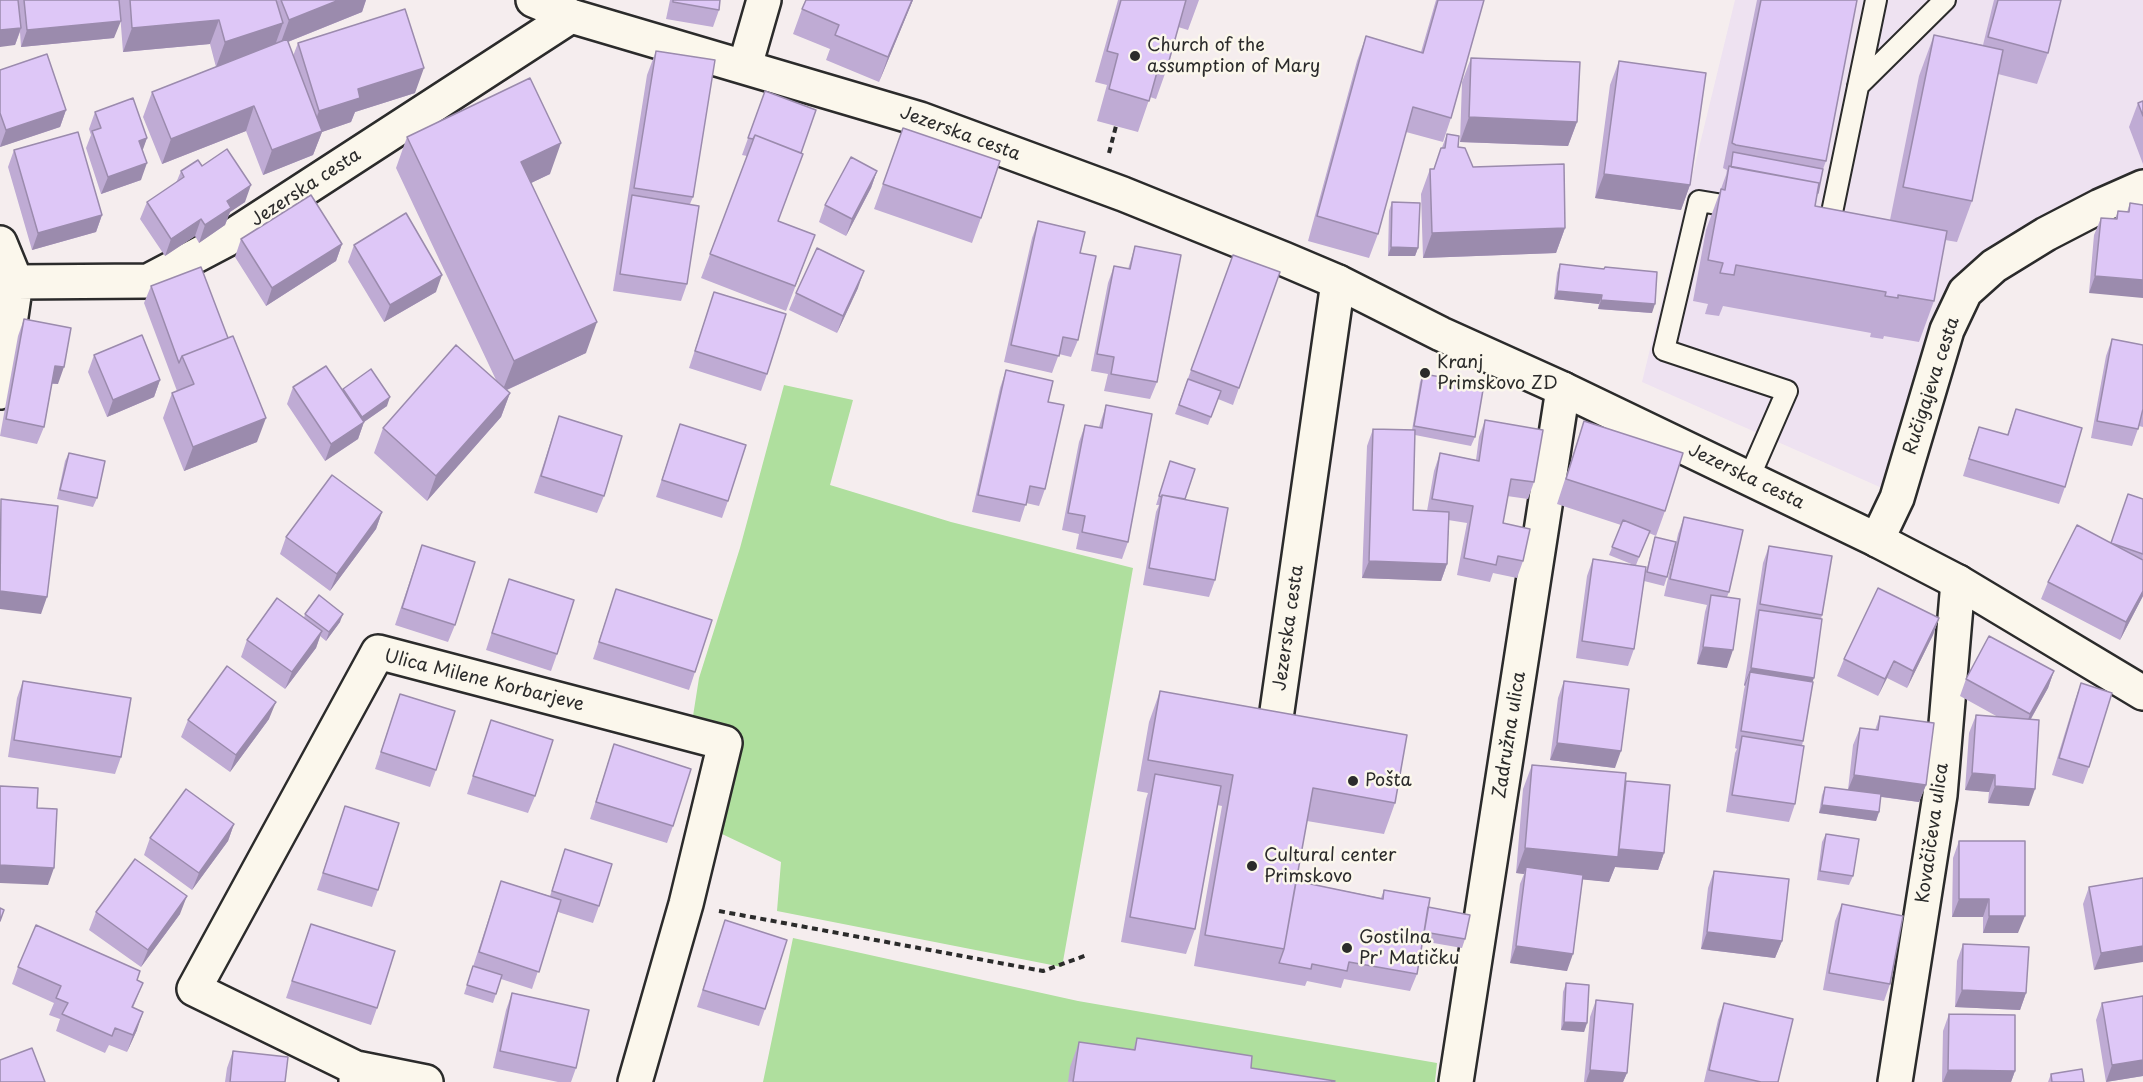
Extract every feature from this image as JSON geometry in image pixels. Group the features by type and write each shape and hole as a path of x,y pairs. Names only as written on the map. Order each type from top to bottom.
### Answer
{"street":[{"name":"Jezerska cesta","path":"533,0 571,16 920,118 1116,191 1338,282 1442,334 1563,389 1877,540 1958,582 2143,693"},
{"path":"745,66 764,0"},
{"name":"Jezerska cesta","path":"16,282 148,281 226,240 571,16"},
{"name":"Ručigajeva cesta","path":"1877,540 1897,498 1947,330 1965,292 1994,266 2046,234 2100,206 2143,188"},
{"path":"0,243 16,282 0,393"},
{"name":"Jezerska cesta","path":"1275,725 1338,282"},
{"name":"Zadružna ulica","path":"1456,1082 1563,389"},
{"name":"Kovačičeva ulica","path":"1895,1082 1940,795 1958,582"},
{"name":"Ulica Milene Korbarjeve","path":"426,1082 356,1075 194,989 378,651 725,743 686,904 635,1082"}],"lane":[{"path":"1797,217 1830,222 1876,0"},
{"path":"1858,86 1945,0"},
{"path":"1749,478 1787,392 1664,350 1699,201 1764,212"}],"path":[{"path":"686,904 1043,971 1087,955"}],"shaded area":[{"path":"1735,0 2143,0 2143,172 1932,334 1882,488 1642,382"}],"green space":[{"path":"784,385 853,400 830,485 951,522 1133,568 1062,967 777,911 781,862 722,834 744,739 693,716 699,678 740,548"},
{"path":"793,938 1078,1001 1437,1063 1435,1082 763,1082"}],"building":[{"path":"0,0 18,0 21,28 0,30"},
{"path":"24,0 119,0 121,21 27,30"},
{"path":"130,0 276,0 283,23 225,42 219,20 132,28"},
{"path":"281,0 339,0 289,20"},
{"path":"673,0 720,0 719,10 673,2"},
{"path":"806,0 912,0 888,57 835,35 839,25 802,9"},
{"name":"Church of the assumption of Mary","path":"1121,0 1186,0 1167,68 1159,65 1149,101 1109,89 1118,54 1107,51"},
{"path":"1438,0 1484,0 1451,118 1413,107 1378,234 1317,216 1366,36 1423,53"},
{"path":"1761,0 1857,0 1826,161 1732,143"},
{"path":"1998,0 2061,0 2048,53 1988,37"},
{"path":"405,9 424,68 358,89 360,98 319,111 298,43"},
{"path":"1934,35 2003,50 1972,201 1903,187"},
{"path":"287,39 322,131 272,150 254,106 171,139 152,92"},
{"path":"656,51 715,60 693,197 634,188"},
{"path":"47,54 66,110 6,130 0,113 0,70"},
{"path":"1471,58 1580,62 1577,122 1469,117"},
{"path":"1619,61 1706,73 1690,185 1604,174"},
{"path":"530,78 561,143 521,162 597,322 514,361 407,137"},
{"path":"765,91 816,110 801,153 755,135 753,139 748,138"},
{"path":"133,98 147,138 139,141 147,163 108,177 92,131 101,128 95,112"},
{"path":"2143,101 2143,116 2138,103"},
{"path":"903,128 1000,161 981,218 883,184"},
{"path":"78,132 102,215 38,233 14,150"},
{"path":"1447,134 1459,136 1458,147 1465,148 1473,167 1564,164 1565,228 1432,233 1430,169 1434,169 1441,148 1445,148"},
{"path":"755,135 803,154 778,221 815,235 795,286 710,254"},
{"path":"227,149 251,185 227,201 231,208 205,225 201,219 171,239 147,202 184,177 181,171 198,160 202,166"},
{"path":"1733,152 1823,169 1818,193 1819,183 1731,167"},
{"path":"851,157 877,171 852,219 825,205"},
{"path":"1729,166 1819,183 1815,206 1947,231 1934,301 1898,295 1898,298 1885,296 1886,292 1736,265 1734,275 1720,273 1723,263 1708,260 1721,189 1725,190"},
{"path":"311,195 342,244 272,288 241,239"},
{"path":"632,195 699,206 687,284 620,274"},
{"path":"1392,202 1420,203 1418,248 1391,247"},
{"path":"2130,203 2143,205 2143,280 2095,276 2101,218 2117,219 2118,211 2129,212"},
{"path":"406,213 442,275 390,305 354,245"},
{"path":"1038,221 1085,232 1080,253 1096,256 1078,340 1063,337 1059,356 1011,345"},
{"path":"1135,246 1181,255 1157,382 1111,374 1114,357 1097,354 1114,266 1130,269"},
{"path":"817,248 864,271 843,316 796,293"},
{"path":"1233,255 1280,272 1239,388 1191,370"},
{"path":"1560,264 1657,272 1655,304 1601,300 1602,295 1557,291"},
{"path":"201,267 228,338 182,356 179,363 151,286"},
{"path":"714,292 786,314 767,374 695,351"},
{"path":"24,319 71,328 64,367 55,366 44,427 6,419"},
{"path":"142,335 160,380 113,400 94,355"},
{"path":"233,336 266,418 193,447 172,393 194,384 182,356"},
{"path":"2112,339 2143,345 2143,409 2138,429 2097,421"},
{"path":"456,345 510,393 436,476 383,428"},
{"path":"326,366 364,422 331,444 293,387"},
{"path":"371,369 390,397 362,417 343,389"},
{"path":"1006,370 1053,381 1048,402 1064,405 1045,489 1030,486 1026,505 978,495"},
{"path":"1423,374 1484,384 1475,437 1414,426"},
{"path":"1188,379 1221,391 1211,417 1179,405"},
{"path":"1106,405 1152,414 1128,542 1082,532 1085,516 1068,513 1085,425 1102,428"},
{"path":"2016,409 2082,428 2065,487 1969,459 1979,427 2008,435"},
{"path":"559,416 622,436 604,496 541,476"},
{"path":"1485,420 1543,430 1534,482 1511,479 1503,523 1530,529 1523,561 1498,556 1496,565 1464,558 1473,506 1432,499 1440,453 1479,461"},
{"path":"1584,421 1683,453 1665,511 1566,479"},
{"path":"680,424 746,445 728,501 662,480"},
{"path":"1373,429 1415,430 1413,510 1449,512 1447,564 1369,561"},
{"path":"69,453 105,461 97,498 60,490"},
{"path":"1170,461 1195,469 1185,499 1159,496"},
{"path":"332,475 382,512 337,574 286,537"},
{"path":"2128,494 2143,499 2143,554 2111,543"},
{"path":"1162,495 1228,508 1215,580 1149,568"},
{"path":"1,499 58,506 47,597 0,591"},
{"path":"1684,517 1743,530 1729,592 1670,579"},
{"path":"1623,520 1650,531 1639,557 1612,547"},
{"path":"2077,525 2143,560 2143,591 2126,622 2048,582"},
{"path":"1655,537 1676,542 1667,577 1647,572"},
{"path":"422,545 475,562 455,625 402,608"},
{"path":"1769,546 1832,556 1822,615 1760,604"},
{"path":"1593,559 1646,567 1634,649 1582,641"},
{"path":"509,579 574,600 557,654 492,633"},
{"path":"1878,588 1939,618 1913,671 1894,661 1885,679 1844,659"},
{"path":"616,589 712,620 695,672 599,642"},
{"path":"319,595 343,614 329,632 305,614"},
{"path":"1711,595 1740,599 1733,650 1703,647"},
{"path":"277,598 322,631 292,672 247,640"},
{"path":"1759,610 1822,619 1814,678 1751,668"},
{"path":"1989,636 2054,671 2030,714 1966,679"},
{"path":"227,666 276,702 236,755 188,720"},
{"path":"1750,672 1813,682 1803,741 1741,731"},
{"path":"23,681 131,698 121,757 14,740"},
{"path":"1564,681 1629,689 1621,751 1557,743"},
{"path":"2081,683 2112,693 2089,767 2059,758"},
{"name":"Cultural center Primskovo","path":"1160,691 1407,735 1395,803 1313,788 1284,949 1205,935 1233,775 1148,760"},
{"path":"400,694 455,711 436,770 381,752"},
{"path":"1976,715 2039,720 2035,789 1995,786 1995,775 1972,773"},
{"path":"1880,716 1934,723 1926,785 1854,775 1860,728 1878,730"},
{"path":"491,720 553,740 535,796 473,776"},
{"path":"1742,736 1804,746 1795,804 1732,795"},
{"path":"614,744 691,769 673,826 596,802"},
{"path":"1532,765 1626,773 1618,857 1525,848"},
{"path":"1155,774 1221,786 1195,929 1130,917"},
{"path":"1626,781 1670,785 1664,853 1619,849"},
{"path":"0,786 38,788 37,808 57,809 54,868 0,865"},
{"path":"1825,787 1881,794 1879,812 1822,805"},
{"path":"186,789 234,824 199,873 150,838"},
{"path":"345,806 399,823 378,890 323,873"},
{"path":"1826,834 1859,839 1853,876 1820,871"},
{"path":"1959,841 2025,841 2025,916 1989,916 1989,899 1959,899"},
{"path":"565,849 612,864 599,906 552,891"},
{"path":"135,859 187,896 148,950 96,912"},
{"path":"1526,867 1583,875 1573,954 1516,946"},
{"path":"1714,871 1789,879 1782,941 1707,932"},
{"path":"2143,878 2143,946 2101,953 2089,887"},
{"path":"501,881 561,900 539,972 479,952"},
{"path":"1296,881 1383,899 1384,890 1430,898 1417,974 1349,962 1347,971 1312,964 1311,969 1279,963 1284,949"},
{"path":"1842,904 1903,916 1890,984 1829,973"},
{"path":"1428,907 1470,915 1465,939 1424,932"},
{"path":"0,908 4,910 0,921"},
{"path":"725,920 787,940 765,1009 703,990"},
{"path":"311,924 395,951 377,1008 292,981"},
{"path":"36,925 140,971 137,980 143,983 132,1007 143,1012 133,1035 115,1028 112,1036 62,1014 68,1003 56,998 61,986 18,967"},
{"path":"1963,944 2029,947 2026,993 1962,990"},
{"path":"473,966 502,975 496,994 467,985"},
{"path":"1566,983 1589,985 1587,1023 1564,1022"},
{"path":"512,993 589,1010 576,1068 500,1051"},
{"path":"2143,996 2143,1060 2112,1065 2102,1003"},
{"path":"1596,1000 1633,1004 1627,1073 1590,1070"},
{"path":"1724,1003 1793,1019 1778,1082 1761,1082 1709,1070"},
{"path":"1949,1014 2015,1015 2015,1071 1948,1070"},
{"path":"1137,1038 1252,1056 1251,1068 1335,1081 1073,1082 1079,1042 1135,1050"},
{"path":"32,1048 45,1082 0,1082 0,1060"},
{"path":"233,1051 288,1057 285,1082 230,1082"},
{"path":"2082,1069 2084,1082 2052,1082 2051,1074"}],"place":[{"name":"Church of the assumption of Mary","path":"1135,56"},
{"name":"Kranj Primskovo ZD","path":"1425,373"},
{"name":"Pošta","path":"1353,781"},
{"name":"Cultural center Primskovo","path":"1252,866"},
{"name":"Gostilna Pr' Matičku","path":"1347,948"}]}
